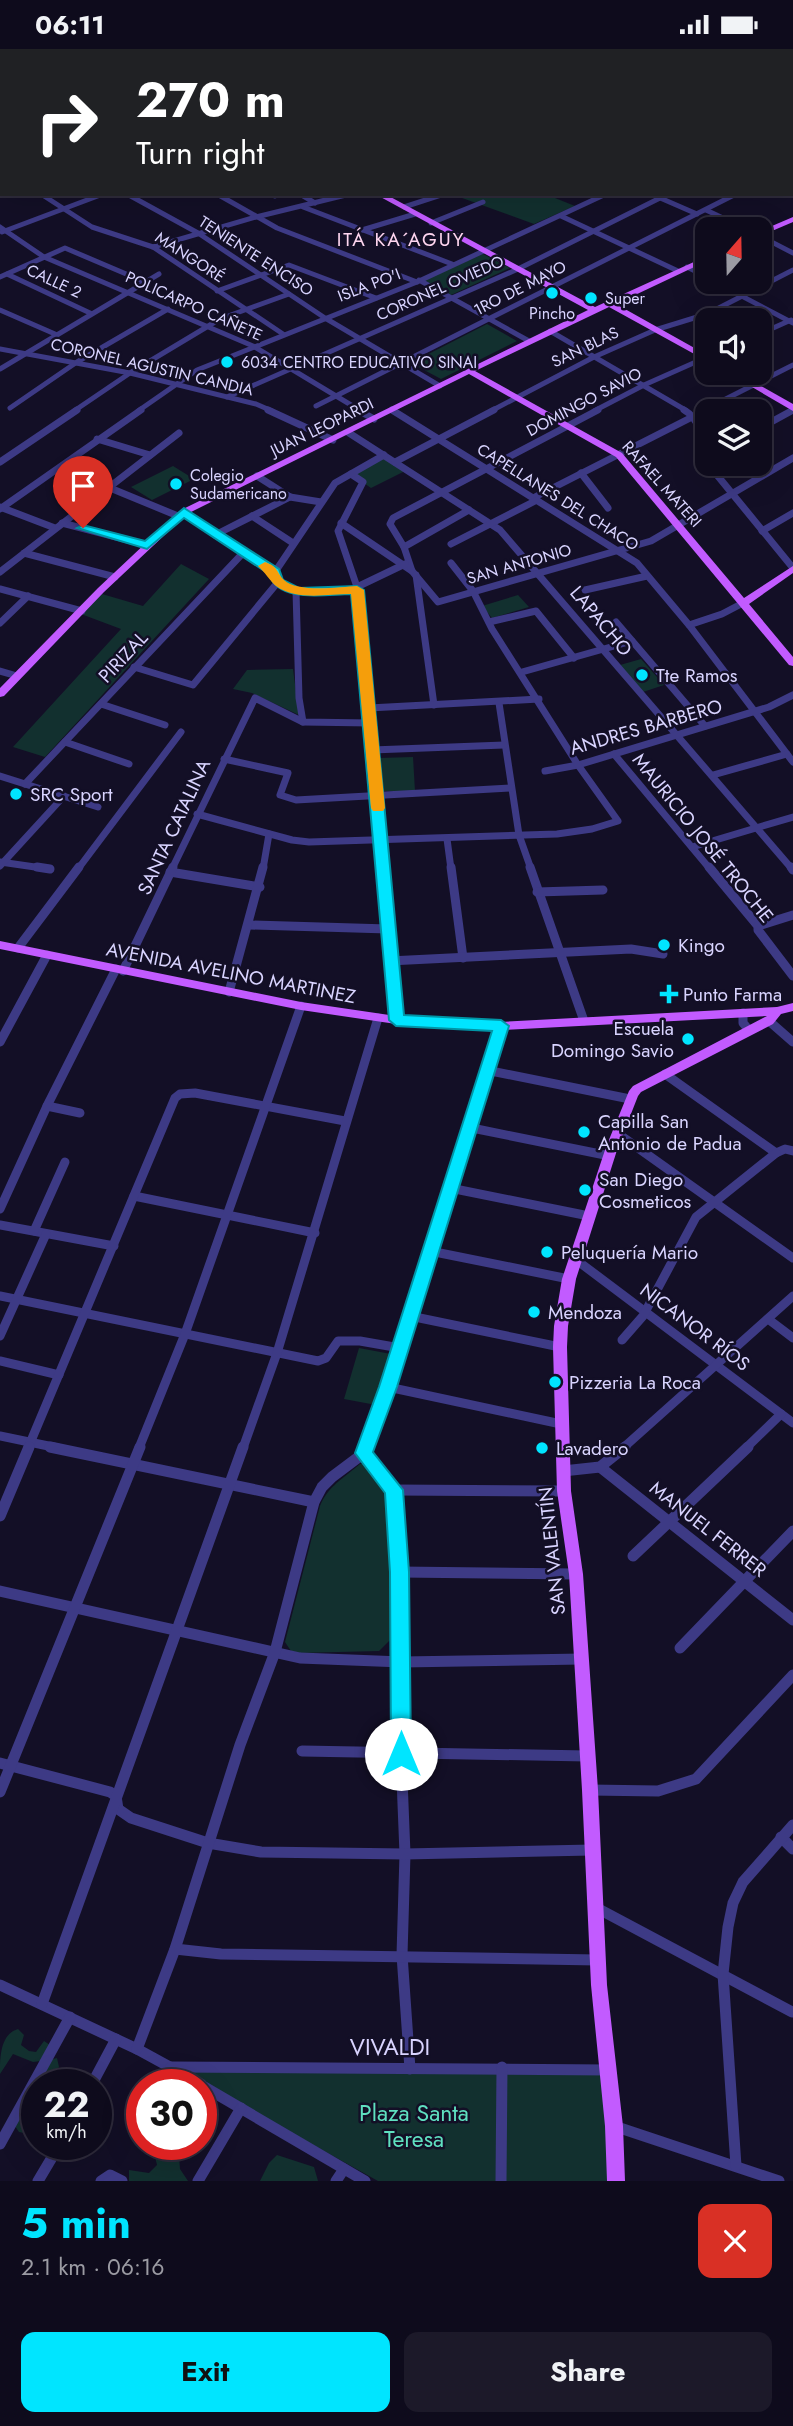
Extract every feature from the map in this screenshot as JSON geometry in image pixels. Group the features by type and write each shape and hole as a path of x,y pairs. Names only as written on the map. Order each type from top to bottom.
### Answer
{"main road":[{"path":"383,196 594,310"},
{"path":"772,229 793,219"},
{"name":"JUAN LEOPARDI","path":"0,694 181,514 349,433 529,341 695,263"},
{"path":"609,303 695,352"},
{"name":"RAFAEL MATERI","path":"469,371 619,455 793,663"},
{"path":"752,385 793,409"},
{"path":"743,603 793,568"},
{"name":"AVENIDA AVELINO MARTINEZ","path":"0,945 300,1006 396,1020 501,1026 743,1013 773,1016 793,1007"},
{"path":"630,1099 637,1089 773,1016"},
{"name":"SAN VALENTÍN","path":"616,2181 614,2126 598,1960 576,1574 564,1491 560,1347 569,1279 630,1099"}],"street":[{"name":"MANGORÉ","path":"44,196 93,227 153,247 283,334"},
{"path":"2,230 98,196"},
{"name":"TENIENTE ENCISO","path":"131,196 198,233 325,318 440,386"},
{"path":"221,196 256,217 306,239 418,281 529,341"},
{"path":"303,196 315,203"},
{"path":"153,247 256,217 342,196"},
{"path":"404,207 438,196"},
{"name":"ISLA PO'I","path":"2,510 197,370 418,281 602,196"},
{"path":"656,196 698,214"},
{"name":"1RO DE MAYO","path":"316,406 732,196"},
{"name":"CORONEL OVIEDO","path":"227,397 518,269 660,198"},
{"path":"431,223 483,202"},
{"path":"303,207 452,264"},
{"path":"706,209 722,217"},
{"path":"362,230 415,214"},
{"path":"561,216 695,273"},
{"name":"POLICARPO CAÑETE","path":"2,230 44,257 253,346 373,419"},
{"path":"772,242 793,253"},
{"path":"3,276 65,248 145,282"},
{"path":"217,291 286,265 376,298"},
{"name":"SAN BLAS","path":"395,462 594,356 655,330 707,314 793,270"},
{"path":"0,369 159,274"},
{"name":"CALLE 2","path":"3,276 90,313"},
{"path":"0,462 130,373 207,326 244,309 289,294"},
{"path":"738,294 792,321"},
{"path":"10,408 77,362 167,309"},
{"path":"0,310 55,334"},
{"path":"0,323 12,316"},
{"path":"772,329 792,321"},
{"path":"550,331 692,414 695,421"},
{"name":"CORONEL AGUSTIN CANDIA","path":"0,349 130,373 268,408 332,440"},
{"name":"DOMINGO SAVIO","path":"404,547 390,524 393,518 644,385 695,363"},
{"path":"772,375 793,365"},
{"path":"451,544 492,525 581,473 692,414 752,385"},
{"path":"772,421 793,409"},
{"name":"CAPELLANES DEL CHACO","path":"392,410 637,563 689,625 752,712 793,762"},
{"path":"0,572 179,433"},
{"name":"LAPACHO","path":"349,433 492,525 509,539 793,870"},
{"path":"99,439 150,455"},
{"path":"275,572 335,483 384,455"},
{"name":"SAN ANTONIO","path":"413,569 438,602 620,550 651,541 793,459"},
{"path":"581,473 608,508"},
{"path":"351,474 363,482 338,531 357,589 396,1020"},
{"path":"257,476 290,497 321,502"},
{"path":"718,476 793,568"},
{"path":"110,488 181,514 275,572 278,582 296,591 357,589 402,565"},
{"path":"215,535 290,497"},
{"path":"2,510 55,528"},
{"path":"434,705 413,569 404,547 468,510"},
{"path":"762,531 793,513"},
{"path":"252,516 293,543"},
{"path":"62,523 147,545"},
{"path":"341,523 402,565 413,569"},
{"path":"24,553 115,577"},
{"name":"PIRIZAL","path":"26,784 243,553"},
{"path":"197,814 309,842 447,839 573,832 618,821 578,765 489,622 473,591 451,563"},
{"path":"585,590 647,576"},
{"path":"134,667 193,685 278,582"},
{"path":"0,589 82,611"},
{"path":"296,591 299,698 303,722 371,723"},
{"path":"0,623 28,596"},
{"path":"689,625 722,614 743,603"},
{"path":"489,622 536,611 575,658"},
{"path":"616,622 705,726"},
{"path":"522,672 632,641"},
{"path":"0,671 17,676"},
{"name":"ANDRES BARBERO","path":"545,771 578,765 752,712 778,704 793,695"},
{"name":"SANTA CATALINA","path":"0,1209 47,1106 170,872 255,698 303,722"},
{"path":"369,708 539,699"},
{"path":"499,703 519,835 584,1021"},
{"path":"101,704 165,725"},
{"path":"18,949 180,731"},
{"path":"65,742 129,764"},
{"path":"372,750 504,745"},
{"name":"MAURICIO JOSÉ TROCHE","path":"614,754 758,926 758,930 793,976"},
{"path":"713,775 787,754"},
{"path":"224,759 288,773 280,795 302,801 511,788"},
{"path":"0,776 98,807"},
{"path":"1,863 64,796"},
{"path":"692,847 793,817"},
{"path":"229,992 260,887 269,834"},
{"path":"447,839 463,958"},
{"path":"1,863 50,869"},
{"path":"170,872 260,887"},
{"path":"537,892 603,890"},
{"path":"758,926 793,915"},
{"path":"250,925 388,929"},
{"path":"389,961 631,949 663,954"},
{"path":"0,1042 47,955"},
{"path":"0,1792 5,1764 73,1608 185,1334 300,1006"},
{"path":"743,1013 743,1023 750,1030"},
{"path":"773,1016 793,1042"},
{"path":"42,2004 277,1353 377,1018"},
{"path":"137,2049 175,1949 240,1745 275,1652 314,1502 322,1487 332,1477 364,1453 388,1387 467,1127 501,1026"},
{"path":"486,1070 630,1099"},
{"path":"665,1074 776,1153"},
{"path":"0,1515 114,1246 171,1103 180,1094 195,1093 345,1121"},
{"path":"47,1106 80,1113"},
{"path":"467,1127 610,1156"},
{"path":"617,1133 793,1258"},
{"path":"622,1340 640,1322 691,1223 702,1211 715,1204 733,1184 776,1153 785,1149 793,1151"},
{"path":"34,1231 65,1162"},
{"path":"450,1188 589,1216"},
{"path":"134,1196 315,1233"},
{"path":"0,1225 114,1246"},
{"path":"0,1336 46,1234"},
{"path":"430,1251 569,1279"},
{"name":"NICANOR RÍOS","path":"575,1259 793,1423"},
{"path":"0,1296 317,1361 328,1355 334,1342 342,1340 400,1348"},
{"path":"563,1471 600,1467 793,1296"},
{"path":"410,1316 560,1347"},
{"path":"768,1319 793,1338"},
{"path":"0,1361 59,1375"},
{"path":"388,1387 561,1424"},
{"path":"633,1556 781,1414"},
{"path":"0,1436 314,1502"},
{"path":"364,1453 394,1490 400,1572 402,1662 401,1754 405,1854 402,1955 410,2069"},
{"name":"MANUEL FERRER","path":"600,1467 793,1620"},
{"path":"394,1490 564,1491"},
{"path":"680,1648 793,1531"},
{"path":"400,1572 576,1574"},
{"path":"0,1591 319,1660 402,1662 582,1659"},
{"path":"590,1790 664,1791 696,1779 793,1675"},
{"path":"302,1751 587,1756"},
{"path":"5,1764 116,1796"},
{"path":"116,1796 118,1809 123,1814 208,1843 261,1851 405,1854 592,1850"},
{"path":"736,2166 723,1974 733,1903 743,1882 793,1825"},
{"path":"781,1837 793,1849"},
{"path":"595,1907 792,2012"},
{"path":"175,1949 221,1954 598,1960"},
{"path":"0,1985 175,2069"},
{"path":"0,2144 70,2017"},
{"path":"100,2069 116,2039"},
{"name":"VIVALDI","path":"171,2067 502,2067 609,2070"},
{"path":"501,2181 502,2067"},
{"path":"217,2094 365,2181"},
{"path":"198,2181 241,2108"},
{"path":"614,2126 779,2181"},
{"path":"38,2181 50,2160"},
{"path":"336,2181 344,2169"},
{"path":"101,2181 110,2175 122,2181"}],"green space":[{"path":"457,196 550,196 575,206 534,224"},
{"path":"483,254 510,268 451,295 424,280"},
{"path":"487,324 517,341 441,379 411,363"},
{"path":"384,455 407,470 371,488 351,474"},
{"path":"173,466 194,479 152,500 131,487"},
{"path":"181,564 209,579 45,757 13,747 121,629 81,614 102,594 143,606"},
{"path":"518,595 529,607 492,618 482,606"},
{"name":"Tte Ramos","path":"641,659 664,685 643,692 620,665"},
{"path":"293,669 299,715 252,693 233,689 247,670"},
{"path":"413,757 415,791 380,791 379,758"},
{"path":"359,1348 391,1354 376,1405 344,1399"},
{"path":"360,1464 366,1464 385,1485 389,1500 390,1640 379,1651 291,1651 285,1642 320,1506 332,1488"},
{"path":"18,2029 24,2035 21,2045 29,2051 36,2052 44,2041 50,2045 41,2061 33,2062 13,2054 0,2074 4,2041"},
{"path":"57,2058 58,2069 44,2069 49,2060"},
{"name":"Plaza Santa Teresa","path":"605,2070 611,2181 378,2181 217,2091 217,2072"},
{"path":"21,2109 21,2132 13,2123"},
{"path":"277,2155 314,2167 318,2181 260,2181 269,2163"},
{"path":"156,2160 179,2160 180,2169 188,2181 129,2181 129,2170 149,2173 157,2165"}],"slow traffic":[{"path":"265,566 275,572 278,582 296,591 357,590 378,808"}],"place":[{"name":"Pincho","path":"552,293"},
{"name":"Super","path":"591,298"},
{"name":"6034 CENTRO EDUCATIVO SINAI","path":"227,362"},
{"name":"Colegio Sudamericano","path":"176,484"},
{"name":"Tte Ramos","path":"642,675"},
{"name":"SRC Sport","path":"16,794"},
{"name":"Kingo","path":"664,945"},
{"name":"Punto Farma","path":"669,994"},
{"name":"Escuela Domingo Savio","path":"688,1039"},
{"name":"Capilla San Antonio de Padua","path":"584,1132"},
{"name":"San Diego Cosmeticos","path":"585,1190"},
{"name":"Peluquería Mario","path":"547,1252"},
{"name":"Mendoza","path":"534,1312"},
{"name":"Pizzeria La Roca","path":"555,1382"},
{"name":"Lavadero","path":"542,1448"}],"district":[{"name":"ITÁ KA´AGUY","path":"401,239"}],"route":[{"path":"83,528 147,545 184,512 215,535 275,572 278,582 296,591 357,590 396,1020 501,1026 467,1127 388,1387 364,1453 394,1490 400,1572 401,1754"}]}
